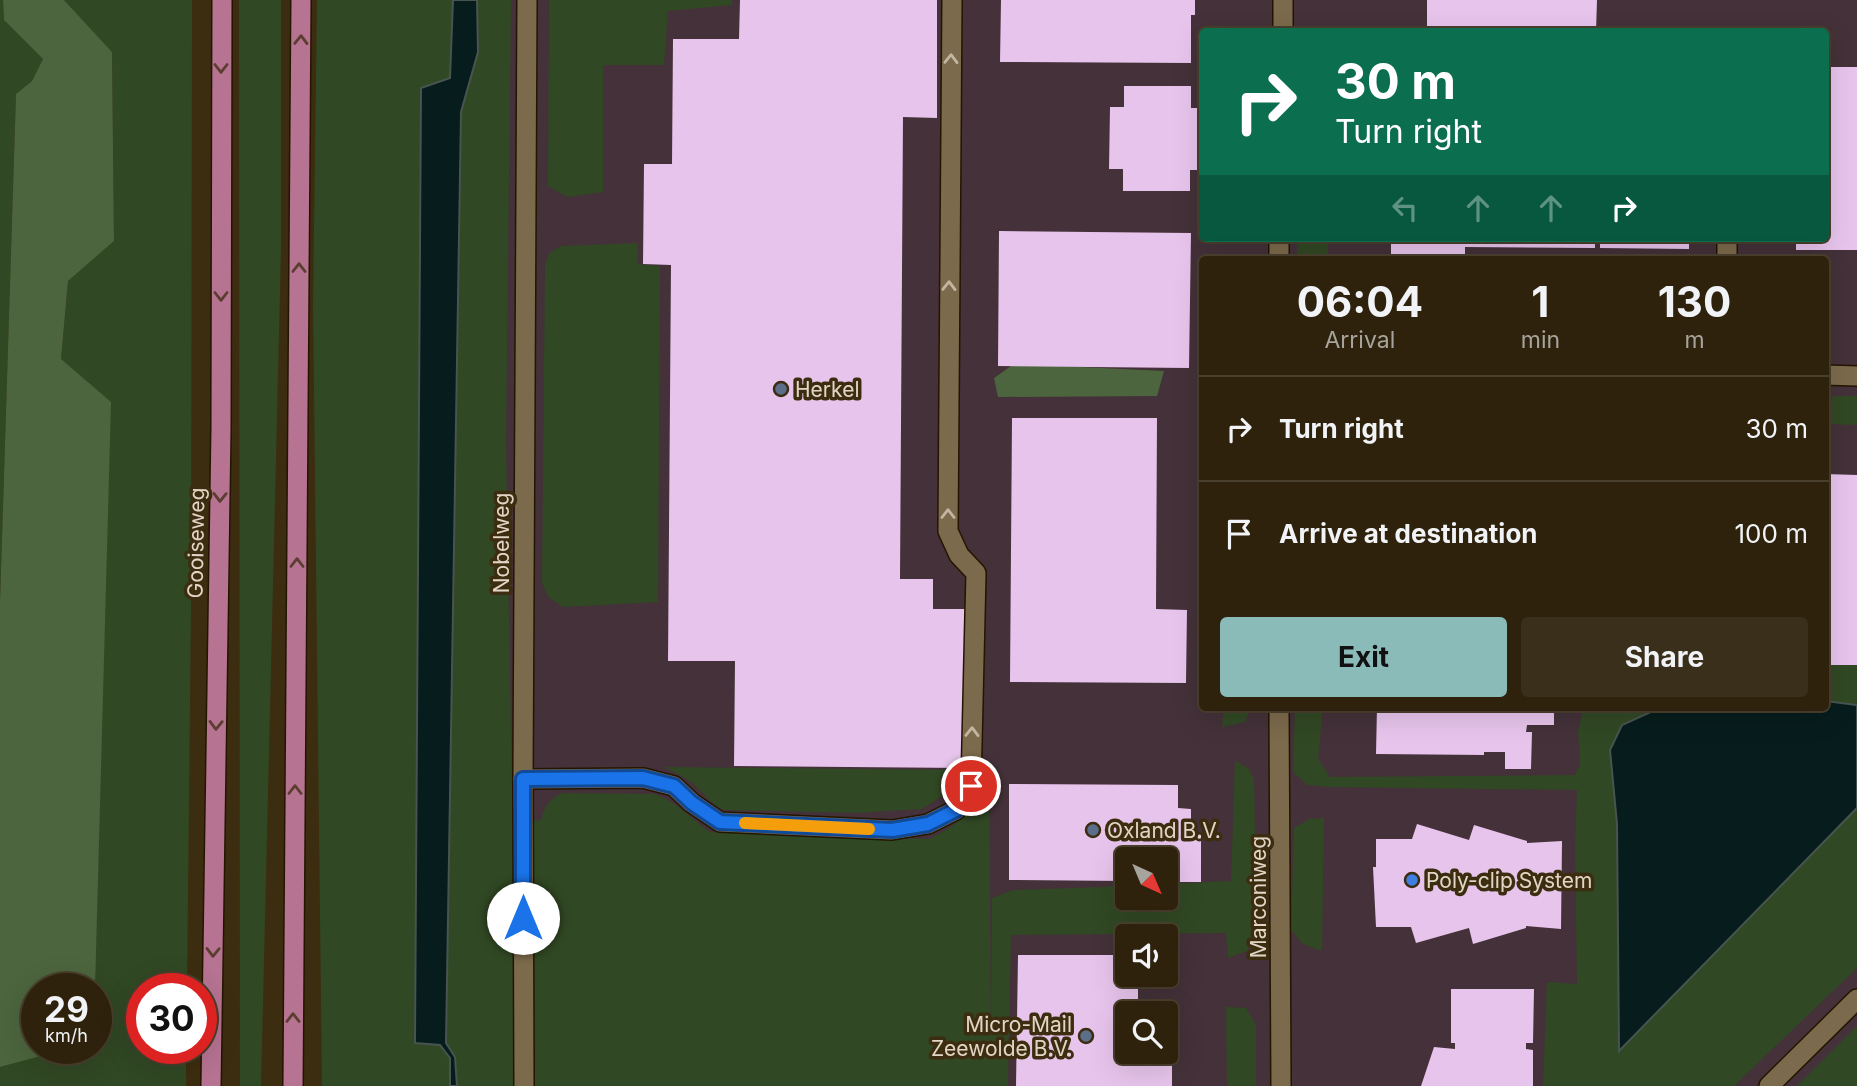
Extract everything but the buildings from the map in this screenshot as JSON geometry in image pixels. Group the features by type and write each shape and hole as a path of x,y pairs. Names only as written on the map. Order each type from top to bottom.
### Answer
{"highway":[{"name":"Gooiseweg","path":"211,1086 221,429 222,0"},
{"path":"293,1086 301,0"}],"street":[{"name":"Nobelweg","path":"524,1086 527,0"},
{"path":"523,779 643,778 674,786 692,803 720,822 892,830 928,824 956,810 971,786 976,573 959,555 948,531 952,0"},
{"path":"1283,0 1283,28"},
{"path":"1829,375 1857,376"},
{"name":"Marconiweg","path":"1279,711 1282,1086"},
{"path":"1769,1086 1857,999"}],"shaded area":[{"path":"447,0 1857,0 1857,1086 429,1086"}],"green space":[{"path":"0,0 3,0 4,20 43,59 32,81 16,94 0,602"},
{"path":"3,0 64,0 112,52 114,241 68,281 61,359 111,402 95,973 21,973 21,1061 0,1067 0,602 16,94 32,81 43,59 4,20"},
{"path":"64,0 192,0 187,973 126,973 126,1064 186,1064 186,1086 0,1086 0,1067 21,1061 21,1064 112,1064 112,973 95,973 61,359 68,281 114,241 112,52"},
{"path":"239,0 281,0 281,249 261,1086 240,1086"},
{"path":"317,0 453,0 450,78 421,88 415,1042 440,1045 450,1058 450,1086 322,1086 313,305"},
{"path":"477,0 511,0 506,441 517,1086 457,1086 455,1057 446,1043 461,112 478,52"},
{"path":"549,0 732,0 732,5 668,11 664,65 603,65 603,192 567,197 548,186"},
{"path":"1297,242 1328,242 1328,256 1297,256"},
{"path":"638,243 637,264 660,266 658,602 563,607 548,597 542,583 545,265 549,253 561,246"},
{"path":"1014,364 1164,371 1157,396 998,397 994,378"},
{"path":"1833,396 1857,396 1857,425 1829,424 1829,406"},
{"path":"1857,663 1857,705 1829,702 1829,664"},
{"path":"1224,711 1249,711 1245,722 1222,727"},
{"path":"1295,711 1323,711 1318,759 1330,777 1575,775 1580,764 1578,730 1583,711 1654,711 1610,750 1617,824 1619,1050 1857,808 1857,968 1734,1086 1543,1086 1547,982 1577,984 1577,790 1330,787 1307,785 1293,772"},
{"path":"1235,760 1249,769 1254,779 1257,935 1247,951 1228,958 1226,933 1178,933 1178,924 1115,924 1115,934 1011,935 1008,1086 532,1086 533,821 541,820 548,804 562,793 654,794 670,801 711,832 929,839 964,816 989,785 991,1046 992,898 1013,890 1115,886 1115,910 1178,910 1178,883 1231,881"},
{"path":"664,767 960,770 953,789 922,809 855,813 725,810 713,803 691,782"},
{"path":"1324,818 1322,951 1303,944 1291,930 1294,828 1309,819"},
{"path":"1226,1007 1246,1008 1256,1025 1256,1086 1227,1086"},
{"path":"1857,1026 1857,1086 1797,1086"}],"water":[{"path":"453,0 477,0 478,52 461,112 446,1043 455,1057 457,1086 450,1086 450,1058 440,1045 415,1043 421,88 450,78"},
{"path":"1829,702 1857,705 1857,808 1619,1051 1617,824 1610,750 1622,725 1653,711 1829,711"}],"slow traffic":[{"path":"745,823 869,829"}],"place":[{"name":"Herkel","path":"781,389"},
{"name":"Oxland B.V.","path":"1093,830"},
{"name":"Poly-clip System","path":"1412,880"},
{"name":"Micro-Mail Zeewolde B.V.","path":"1086,1036"}],"route":[{"path":"523,918 523,779 604,777 658,780 674,786 692,803 720,822 892,830 928,824 956,810 971,786"}]}
